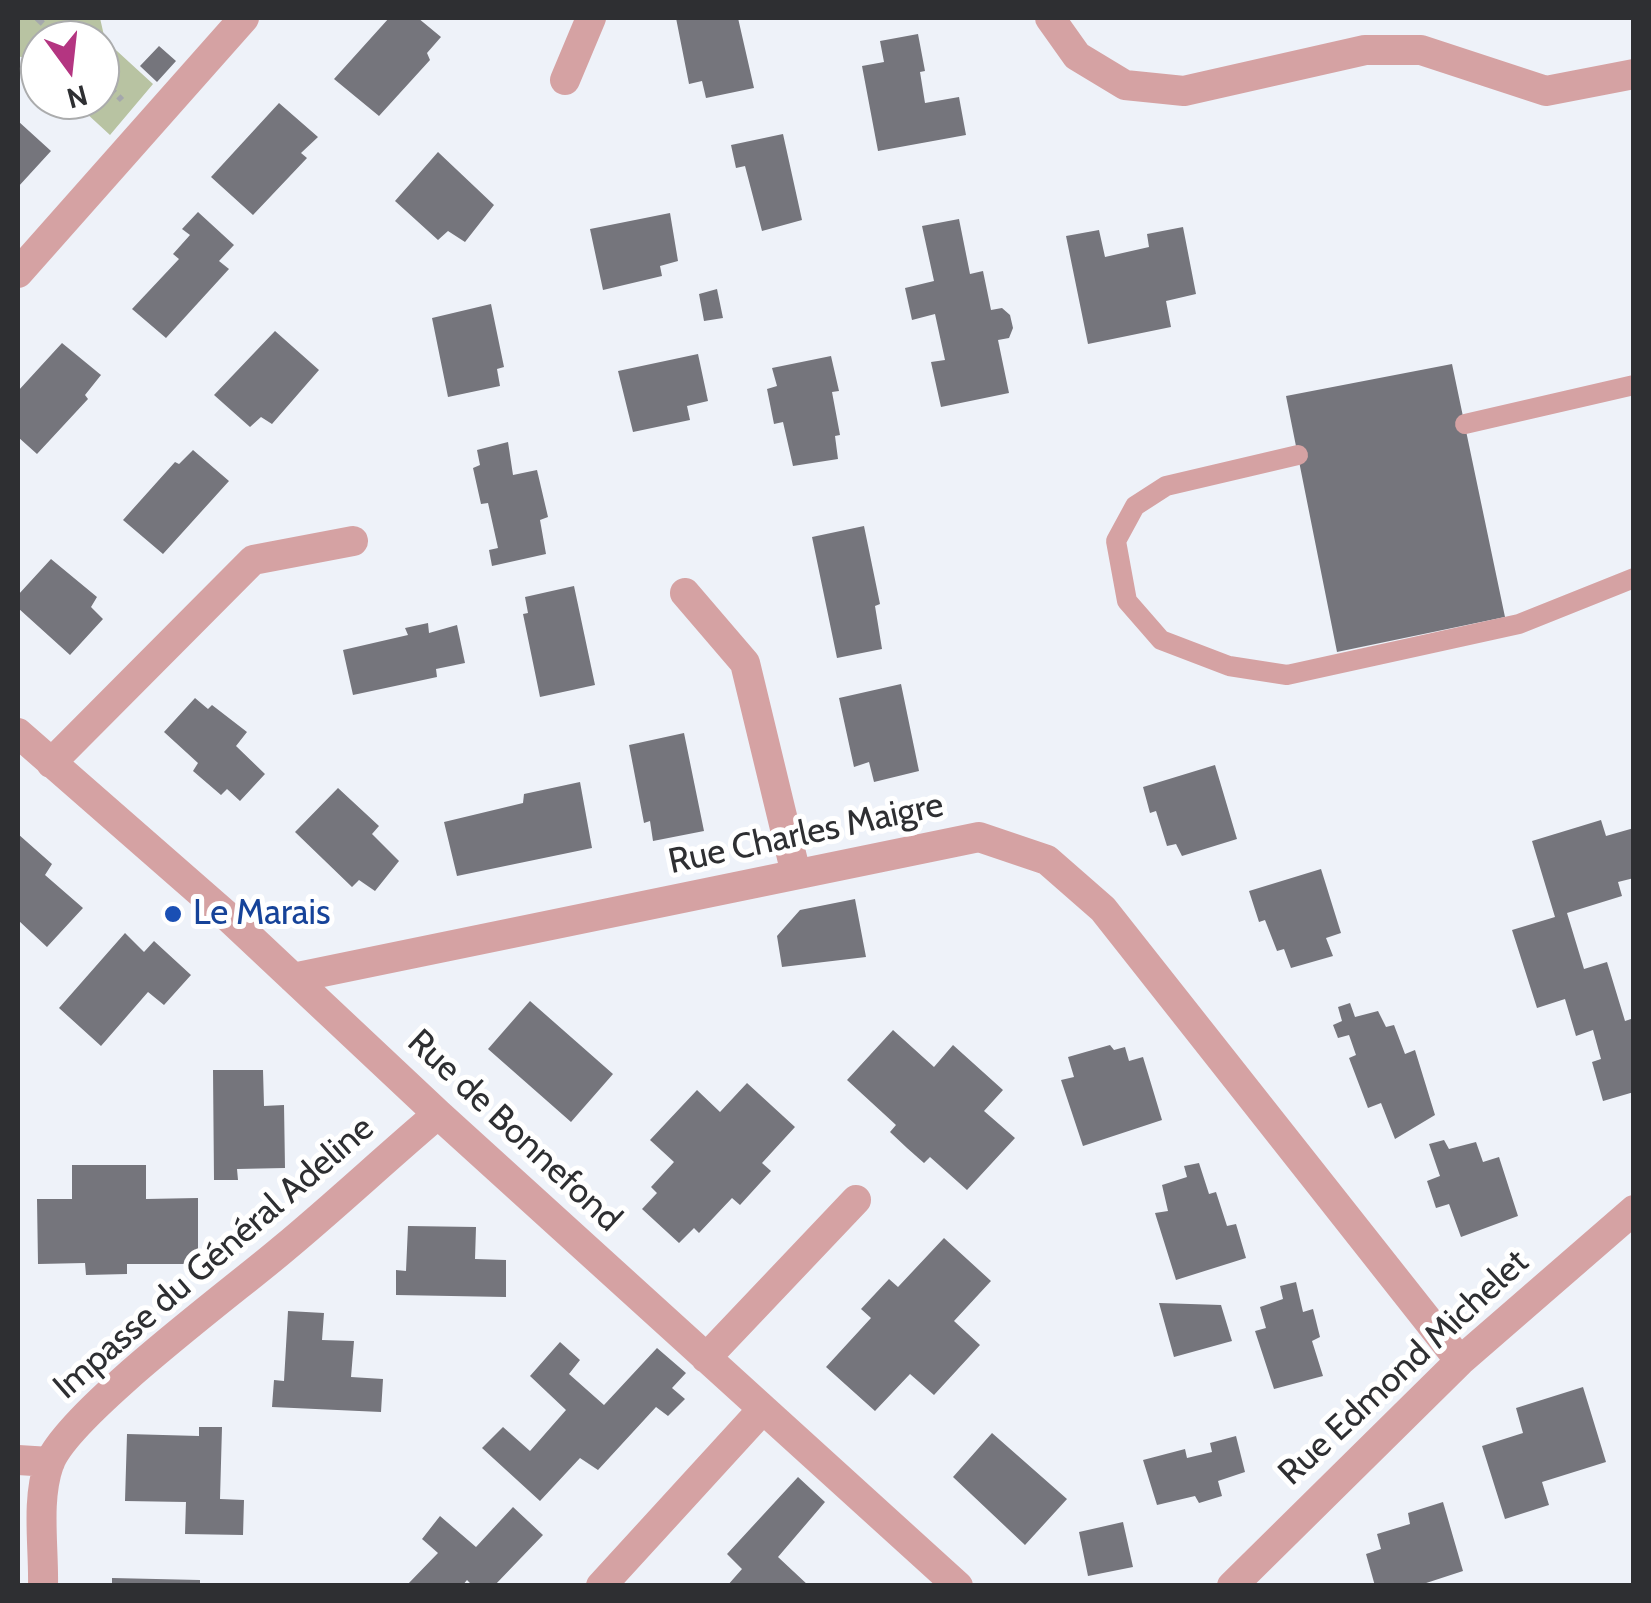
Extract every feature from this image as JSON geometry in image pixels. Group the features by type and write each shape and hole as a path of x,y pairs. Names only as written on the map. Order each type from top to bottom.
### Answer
{"street":[{"path":"18,273 244,18"},
{"path":"565,80 592,18"},
{"path":"1050,18 1077,56 1125,85 1184,92 1364,50 1421,50 1546,91 1634,74"},
{"path":"52,763 253,560 353,542"},
{"path":"685,594 745,663 796,874"},
{"name":"Rue de Bonnefond","path":"20,740 52,763 225,914 438,1114 958,1586"},
{"name":"Rue Charles Maigre","path":"293,978 979,837 1047,860 1103,909 1460,1360"},
{"name":"Impasse du Général Adeline","path":"43,1586 43,1490 50,1462 63,1439 438,1114"},
{"path":"706,1358 856,1200"},
{"name":"Rue Edmond Michelet","path":"1232,1586 1460,1360 1634,1210"},
{"path":"600,1586 763,1409"},
{"path":"18,1460 50,1462"}],"lane":[{"path":"1465,424 1634,385"},
{"path":"1298,456 1166,486 1134,506 1116,541 1118,556 1128,601 1161,640 1229,666 1287,674 1518,624 1634,578"}],"green space":[{"path":"18,18 100,18 20,20 18,56"},
{"path":"120,54 153,84 110,135 94,120 120,120"}],"building":[{"path":"389,18 418,18 441,37 427,53 430,60 379,116 334,79"},
{"path":"676,18 738,18 754,88 706,98 702,81 689,84"},
{"path":"918,34 925,71 920,72 925,103 959,97 966,135 878,151 862,66 884,62 880,41"},
{"path":"159,46 176,61 157,82 140,66"},
{"path":"279,103 318,137 301,153 307,158 253,215 211,177"},
{"path":"18,121 51,151 18,187"},
{"path":"783,134 802,220 762,231 745,166 736,168 731,145"},
{"path":"438,152 494,205 465,242 448,231 438,240 395,201"},
{"path":"198,212 234,245 219,261 229,269 166,338 132,309 179,259 173,254 190,235 182,229"},
{"path":"670,213 678,261 660,266 662,276 603,290 590,229"},
{"path":"959,219 970,274 983,271 991,310 1002,308 1010,315 1013,328 1009,338 998,340 1009,393 941,407 931,362 945,360 935,314 912,320 905,288 934,281 922,226"},
{"path":"1183,227 1196,294 1166,301 1171,327 1088,344 1066,236 1099,230 1105,257 1149,247 1147,234"},
{"path":"717,289 723,318 704,321 699,294"},
{"path":"491,304 504,367 497,369 500,386 448,397 432,318"},
{"path":"275,331 319,370 272,424 261,417 250,427 214,395"},
{"path":"62,343 101,375 85,395 88,399 37,454 18,437 18,391"},
{"path":"698,354 708,401 687,406 690,420 633,432 618,371"},
{"path":"831,356 839,391 832,392 840,435 835,436 838,459 793,466 783,422 774,424 767,389 777,386 772,368"},
{"path":"1452,364 1505,617 1337,652 1286,396"},
{"path":"508,442 513,475 537,470 548,517 540,520 546,554 492,566 489,550 498,548 488,503 481,504 473,468 480,465 477,450"},
{"path":"193,450 229,481 163,554 123,520 175,462 179,464"},
{"path":"864,526 880,604 875,606 882,649 837,658 812,537"},
{"path":"51,559 97,597 91,607 103,619 70,655 18,608 18,595"},
{"path":"574,586 595,685 540,697 523,614 528,613 525,597"},
{"path":"428,623 429,633 457,625 465,663 436,669 437,677 353,695 343,650 408,635 405,628"},
{"path":"901,684 919,771 874,782 869,762 854,767 839,698"},
{"path":"195,698 208,709 212,705 247,732 236,746 265,774 240,801 227,789 221,795 193,771 198,763 164,732"},
{"path":"684,733 704,831 653,841 650,821 644,823 629,745"},
{"path":"1215,765 1237,839 1182,856 1176,844 1167,846 1156,811 1150,813 1143,787"},
{"path":"580,782 592,848 457,876 444,822 523,803 524,794"},
{"path":"338,788 379,826 372,834 399,861 375,891 359,880 352,887 295,832"},
{"path":"1601,820 1606,836 1634,828 1634,878 1618,882 1622,896 1567,913 1584,969 1607,962 1625,1021 1634,1018 1634,1092 1603,1101 1592,1062 1601,1059 1593,1030 1576,1036 1565,999 1537,1008 1512,930 1555,917 1532,841"},
{"path":"18,834 52,864 45,875 83,908 47,947 18,920"},
{"path":"1321,869 1341,933 1326,938 1333,956 1291,968 1284,949 1277,951 1265,920 1259,922 1249,891"},
{"path":"855,899 866,957 782,967 777,936 800,910"},
{"path":"125,933 144,952 154,941 191,975 164,1005 148,992 101,1046 59,1008"},
{"path":"530,1001 613,1074 571,1122 488,1049"},
{"path":"1350,1003 1355,1017 1378,1011 1386,1027 1394,1025 1405,1054 1415,1050 1435,1115 1395,1139 1381,1103 1368,1108 1349,1058 1356,1055 1349,1035 1338,1038 1333,1025 1342,1021 1338,1007"},
{"path":"893,1030 934,1067 953,1045 1003,1090 984,1111 1015,1138 967,1190 930,1157 924,1163 907,1148 890,1132 896,1125 847,1080"},
{"path":"1110,1045 1114,1050 1125,1047 1129,1061 1143,1057 1162,1120 1083,1146 1061,1080 1074,1077 1068,1057"},
{"path":"213,1070 263,1070 264,1106 284,1105 285,1168 237,1169 238,1180 214,1180"},
{"path":"747,1083 795,1127 762,1163 771,1171 740,1205 732,1198 699,1233 694,1228 679,1243 642,1209 657,1193 651,1187 674,1162 650,1140 697,1090 720,1112"},
{"path":"1444,1140 1449,1149 1476,1142 1483,1162 1499,1157 1518,1216 1461,1237 1449,1204 1436,1208 1427,1181 1440,1176 1429,1144"},
{"path":"1199,1163 1209,1194 1216,1192 1227,1226 1236,1224 1246,1258 1176,1280 1155,1213 1168,1211 1162,1185 1187,1177 1184,1166"},
{"path":"72,1165 146,1165 146,1199 198,1198 198,1264 127,1264 127,1274 86,1275 85,1263 38,1264 37,1199 72,1199"},
{"path":"408,1226 476,1227 475,1259 506,1260 506,1297 396,1295 396,1270 406,1271"},
{"path":"944,1238 991,1281 954,1321 980,1345 934,1395 910,1374 875,1411 826,1367 871,1318 861,1309 889,1279 898,1287"},
{"path":"1296,1282 1303,1312 1313,1309 1320,1337 1312,1341 1323,1376 1274,1389 1255,1331 1266,1328 1260,1307 1283,1299 1280,1286"},
{"path":"1159,1303 1221,1305 1232,1341 1174,1357"},
{"path":"288,1311 324,1313 322,1340 354,1341 351,1377 383,1379 381,1412 272,1407 274,1380 284,1381"},
{"path":"560,1342 580,1360 569,1374 604,1405 657,1348 686,1373 672,1388 685,1399 668,1416 656,1407 598,1470 580,1458 540,1501 482,1448 503,1427 530,1451 566,1410 530,1376"},
{"path":"1583,1387 1606,1462 1542,1482 1549,1505 1505,1519 1482,1446 1523,1433 1516,1408"},
{"path":"199,1427 222,1427 220,1499 244,1500 243,1535 185,1534 186,1502 125,1501 127,1434 199,1436"},
{"path":"992,1433 1067,1499 1025,1545 953,1477"},
{"path":"1236,1436 1245,1472 1218,1481 1222,1496 1199,1503 1195,1496 1157,1505 1143,1460 1185,1449 1187,1458 1212,1452 1210,1443"},
{"path":"798,1477 825,1502 778,1557 809,1586 727,1586 742,1569 727,1554"},
{"path":"1443,1502 1463,1571 1417,1586 1375,1586 1366,1554 1381,1549 1377,1534 1410,1524 1408,1513"},
{"path":"513,1507 543,1535 494,1586 473,1586 467,1580 462,1586 406,1586 438,1553 422,1539 440,1516 476,1547"},
{"path":"1123,1522 1133,1567 1088,1576 1079,1532"},
{"path":"112,1578 200,1580 200,1586 112,1586"}],"place":[{"name":"Le Marais","path":"173,914"}]}
